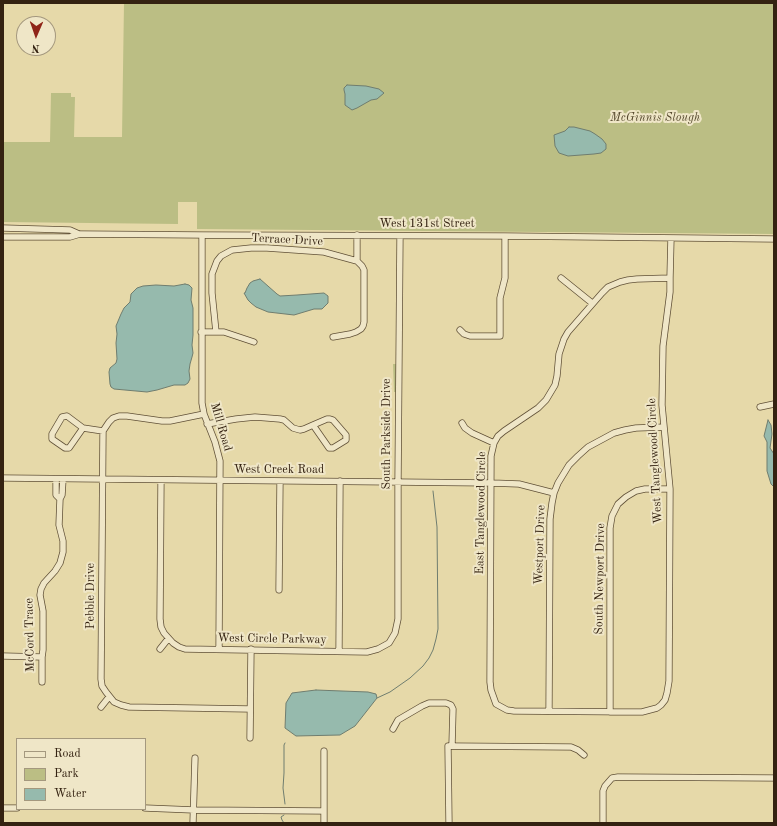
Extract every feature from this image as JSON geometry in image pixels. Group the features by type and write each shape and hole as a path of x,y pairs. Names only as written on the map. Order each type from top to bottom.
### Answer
{"street":[{"name":"West 131st Street","path":"3,228 70,230 80,234"},
{"name":"West 131st Street","path":"3,237 70,237 80,234 774,239"},
{"path":"333,337 350,334 361,330 364,322 364,270 357,262 357,235"},
{"name":"Mill Road","path":"202,236 202,403 207,424 215,442 220,461 219,649"},
{"name":"South Parkside Drive","path":"378,649 389,643 395,633 398,619 400,236"},
{"path":"460,330 464,334 470,336 500,336 500,298 505,278 505,236"},
{"name":"West Tanglewood Circle","path":"610,712 642,712 657,708 665,700 669,684 670,489 662,405 663,346 670,292 671,238"},
{"name":"Terrace Drive","path":"216,332 212,293 212,274 217,261 221,256 227,253 239,249 259,248 312,250 335,254 357,262"},
{"path":"562,278 592,304"},
{"name":"East Tanglewood Circle","path":"549,711 507,710 496,704 491,690 491,456 494,443 498,436 504,431 538,408 546,400 555,385 559,354 564,339 568,332 608,287 620,282 637,278 670,278"},
{"path":"202,332 224,332 254,342"},
{"path":"760,407 774,404"},
{"path":"83,428 69,448 65,448 52,439 52,434 62,416 67,416 83,428 103,431 108,422 119,416 162,421 204,414"},
{"path":"207,424 255,417 284,420 293,428 300,430 327,419 332,420 346,435 346,440 333,448 329,448 313,425"},
{"path":"462,423 472,434 494,443"},
{"name":"Westport Drive","path":"549,711 550,519 554,494 558,483 569,465 588,446 614,433 625,430 636,428 664,428"},
{"name":"Pebble Drive","path":"103,431 101,679 102,686 110,697"},
{"name":"West Creek Road","path":"3,478 492,483 519,484 554,494"},
{"name":"McCord Trace","path":"56,479 56,495 60,499"},
{"name":"McCord Trace","path":"42,682 43,611 40,595 44,583 60,563 63,552 63,541 59,525 60,499 62,495 63,479"},
{"path":"160,649 168,639 161,627 160,620 161,480"},
{"path":"279,590 280,481"},
{"path":"339,651 340,481"},
{"name":"South Newport Drive","path":"610,712 610,528 612,516 618,504 636,491 645,489 670,489"},
{"name":"West Circle Parkway","path":"168,639 179,647 185,649 367,652 378,649"},
{"path":"250,738 251,649"},
{"path":"3,656 42,657"},
{"path":"101,707 110,697 114,702 129,707 250,709"},
{"path":"393,729 398,720 429,703 446,703 451,705 453,709 450,745 449,823"},
{"path":"549,711 610,712"},
{"path":"450,745 571,747 584,755"},
{"path":"324,751 324,823"},
{"path":"194,823 196,758"},
{"path":"603,823 603,791 605,786 612,778 774,778"},
{"path":"3,808 16,808"},
{"path":"146,808 324,811"}],"green space":[{"name":"McGinnis Slough","path":"124,3 774,3 774,234 197,229 197,202 178,202 178,224 3,222 3,142 50,142 51,93 71,93 71,97 75,97 74,137 122,137"},
{"path":"393,364 397,364 396,392 394,392"}],"water":[{"path":"347,85 366,86 379,89 384,93 377,99 371,100 352,110 345,105 344,88"},
{"path":"569,127 590,131 602,139 606,144 606,149 601,153 594,154 568,156 559,153 555,146 554,135 565,131"},
{"path":"260,279 280,296 324,293 328,296 328,303 322,309 314,309 294,315 268,312 256,307 248,300 244,293 250,283"},
{"path":"185,284 192,288 191,300 193,308 193,353 189,371 190,379 188,383 185,385 174,385 147,392 114,389 111,387 109,372 110,368 116,363 117,359 116,326 124,308 130,302 131,294 137,288 143,286 174,286"},
{"path":"768,420 771,425 772,434 770,448 774,454 774,487 771,484 767,471 767,442 764,436"},
{"path":"316,690 368,692 376,694 377,698 355,726 340,735 296,736 285,728 286,703 292,693"}],"waterway":[{"path":"377,698 390,692 410,678 423,666 433,650 436,639 438,629 437,527 433,491"},
{"path":"285,743 283,788 285,804"},
{"path":"284,815 281,817 284,823"}]}
